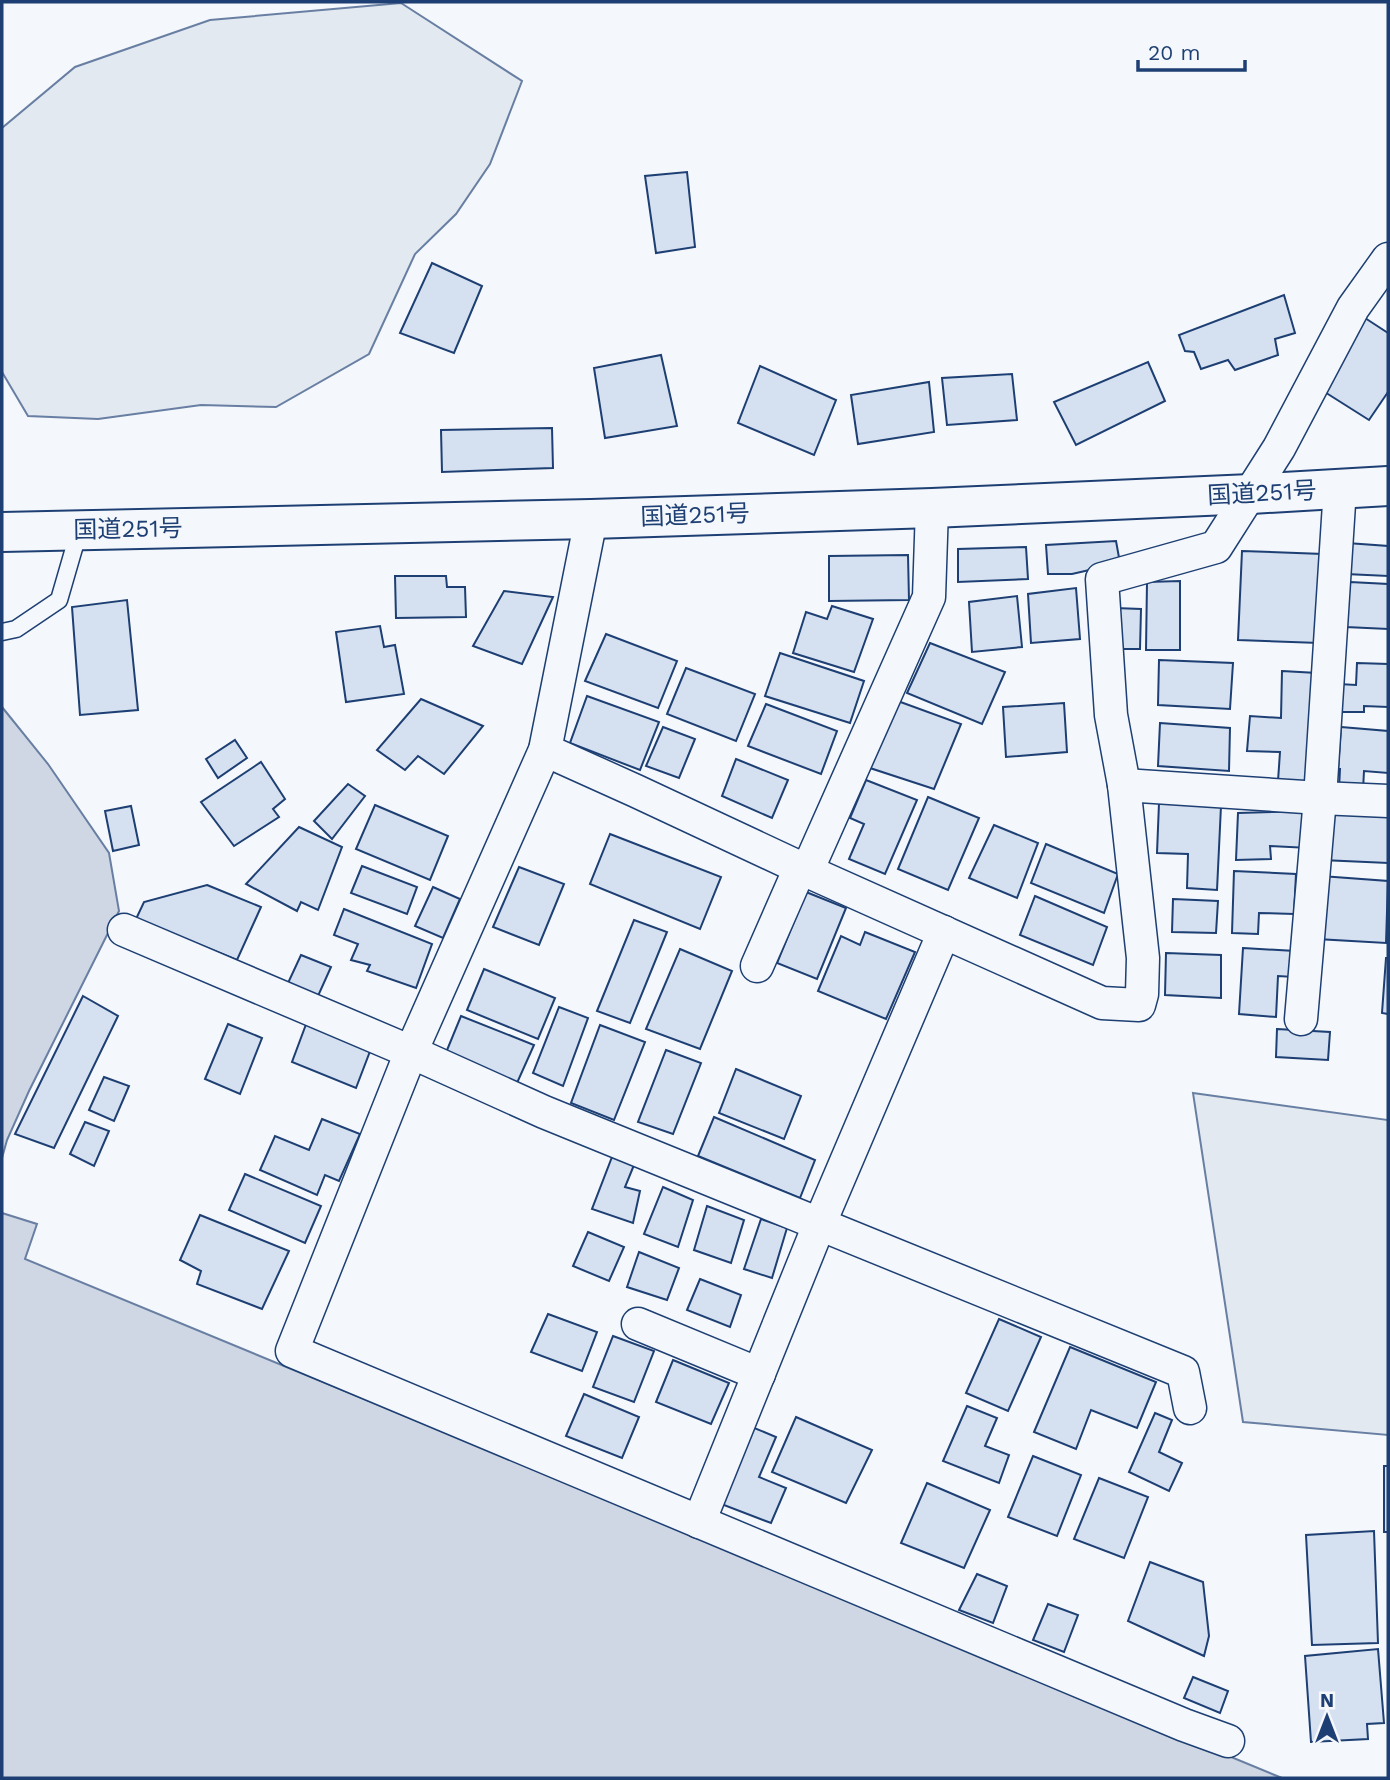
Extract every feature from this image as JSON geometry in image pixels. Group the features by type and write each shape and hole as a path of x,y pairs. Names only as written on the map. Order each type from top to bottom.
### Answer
{"highway":[{"name":"国道251号","path":"2,532 591,519 932,508 1388,486"}],"street":[{"path":"545,750 804,870 1102,1003 1139,1005 1143,958 1124,785 1111,715 1102,579 1216,547 1279,448 1353,308 1388,259"},
{"path":"1301,1018 1320,798 1340,488"},
{"path":"757,966 929,597 932,508"},
{"path":"591,519 545,750 411,1052 292,1351 1228,1741"},
{"path":"1124,785 1388,801"},
{"path":"124,930 411,1052 544,1112 1183,1372 1190,1408"},
{"path":"699,1522 819,1225 944,932"},
{"path":"638,1324 759,1374"}],"lane":[{"path":"2,632 16,629 59,600 79,531"}],"shaded area":[{"path":"401,3 522,81 490,164 456,214 415,254 369,354 276,407 201,405 98,419 28,416 2,372 2,128 75,67 210,20"},
{"path":"2,707 48,764 109,853 119,911 29,1091 2,1158"},
{"path":"1193,1093 1388,1120 1388,1435 1243,1422"},
{"path":"2,1213 37,1224 25,1259 1282,1778 2,1778"}],"building":[{"path":"687,172 695,247 656,253 645,176"},
{"path":"432,263 482,286 454,353 400,333"},
{"path":"1284,295 1295,333 1275,339 1278,355 1235,370 1228,360 1201,369 1194,352 1185,351 1179,335"},
{"path":"1365,318 1388,333 1388,392 1369,420 1320,389"},
{"path":"661,355 677,426 605,438 594,368"},
{"path":"1148,362 1165,401 1076,445 1054,402"},
{"path":"760,366 836,400 814,455 738,423"},
{"path":"1012,374 1017,420 947,425 942,378"},
{"path":"929,382 934,432 858,444 851,395"},
{"path":"552,428 553,468 442,472 441,430"},
{"path":"1116,541 1120,563 1072,574 1048,574 1046,545"},
{"path":"1347,543 1388,546 1388,576 1346,574"},
{"path":"1026,547 1028,579 958,582 958,549"},
{"path":"1242,551 1323,554 1319,643 1238,640"},
{"path":"908,555 909,600 829,601 829,556"},
{"path":"395,576 446,576 447,587 465,587 466,617 396,618"},
{"path":"1180,581 1180,650 1146,650 1147,582"},
{"path":"1350,582 1388,584 1388,629 1346,627"},
{"path":"1076,588 1080,639 1031,643 1028,594"},
{"path":"504,591 553,597 522,664 473,646"},
{"path":"1017,596 1022,647 972,652 969,602"},
{"path":"127,600 138,710 80,715 72,607"},
{"path":"832,606 873,619 854,672 793,653 806,612 827,619"},
{"path":"1115,608 1141,609 1140,649 1113,649"},
{"path":"380,626 384,647 395,645 404,694 346,702 336,632"},
{"path":"606,634 677,661 658,708 585,681"},
{"path":"930,643 1005,672 982,724 907,693"},
{"path":"780,653 864,681 850,723 765,696"},
{"path":"1159,660 1233,663 1230,709 1158,705"},
{"path":"1357,663 1388,664 1388,707 1364,706 1364,712 1338,712 1339,684 1356,685"},
{"path":"686,668 755,694 736,741 667,714"},
{"path":"1282,671 1317,673 1314,783 1278,781 1280,752 1247,751 1250,716 1281,718"},
{"path":"587,696 659,722 640,770 570,743"},
{"path":"421,699 483,726 444,774 418,756 405,770 377,750"},
{"path":"895,700 961,724 934,789 870,768"},
{"path":"1064,703 1067,752 1006,757 1003,707"},
{"path":"766,704 837,731 821,774 748,746"},
{"path":"1160,723 1230,728 1229,771 1158,766"},
{"path":"663,727 695,739 679,778 646,766"},
{"path":"1341,727 1388,731 1388,773 1364,771 1363,790 1339,789"},
{"path":"235,740 247,758 218,778 206,759"},
{"path":"736,759 788,780 772,818 722,796"},
{"path":"261,762 285,799 273,809 279,817 234,846 201,802"},
{"path":"866,780 917,800 885,874 849,859 864,824 850,818"},
{"path":"348,784 365,796 332,839 314,821"},
{"path":"928,797 979,818 948,890 898,869"},
{"path":"1159,803 1221,806 1217,890 1187,888 1188,854 1157,853"},
{"path":"375,805 448,836 430,880 356,849"},
{"path":"1326,805 1388,809 1388,863 1322,860"},
{"path":"131,806 139,845 113,851 105,811"},
{"path":"1311,811 1309,848 1270,846 1271,859 1236,860 1238,813"},
{"path":"994,825 1038,843 1017,898 969,878"},
{"path":"299,827 342,847 318,910 301,902 297,911 246,884"},
{"path":"610,834 721,877 700,929 590,884"},
{"path":"1046,844 1118,874 1104,913 1031,883"},
{"path":"362,866 417,887 407,914 351,893"},
{"path":"519,867 564,884 539,945 493,927"},
{"path":"1234,871 1296,874 1294,914 1259,913 1258,934 1232,933"},
{"path":"1321,876 1388,881 1386,943 1317,939"},
{"path":"207,885 261,907 237,960 136,919 144,902"},
{"path":"433,887 460,899 443,938 415,926"},
{"path":"806,892 846,908 817,979 777,963"},
{"path":"1035,896 1107,927 1093,965 1020,935"},
{"path":"1173,899 1218,901 1216,933 1172,932"},
{"path":"344,909 432,944 416,988 367,971 370,965 351,960 358,944 334,935"},
{"path":"634,920 667,932 630,1023 597,1011"},
{"path":"865,932 915,952 886,1019 818,991 841,936 860,945"},
{"path":"1243,948 1295,951 1294,977 1278,976 1276,1017 1239,1014"},
{"path":"680,949 732,971 700,1049 646,1029"},
{"path":"1166,953 1221,955 1221,998 1165,995"},
{"path":"301,955 331,967 318,996 288,983"},
{"path":"1388,958 1388,1014 1382,1013"},
{"path":"484,969 555,998 538,1039 467,1010"},
{"path":"83,996 118,1016 54,1148 15,1134"},
{"path":"559,1007 588,1018 563,1086 533,1073"},
{"path":"461,1016 534,1045 517,1083 445,1055"},
{"path":"308,1019 372,1046 356,1088 292,1062"},
{"path":"228,1024 262,1038 240,1094 205,1079"},
{"path":"600,1025 645,1042 614,1120 571,1103"},
{"path":"1277,1029 1330,1032 1328,1060 1276,1057"},
{"path":"666,1050 701,1063 673,1134 638,1122"},
{"path":"736,1069 801,1096 784,1139 719,1113"},
{"path":"104,1077 129,1086 114,1121 89,1110"},
{"path":"714,1117 815,1160 800,1198 698,1156"},
{"path":"322,1119 360,1134 339,1181 325,1175 317,1195 260,1170 275,1136 309,1150"},
{"path":"85,1122 109,1131 94,1166 70,1154"},
{"path":"612,1157 634,1165 625,1187 640,1191 633,1223 592,1209"},
{"path":"245,1174 321,1206 305,1243 229,1210"},
{"path":"663,1187 693,1200 678,1247 644,1234"},
{"path":"707,1206 744,1220 731,1263 694,1250"},
{"path":"200,1215 289,1251 262,1309 197,1284 201,1271 180,1260"},
{"path":"761,1219 787,1228 772,1278 744,1269"},
{"path":"588,1232 624,1247 609,1281 573,1266"},
{"path":"639,1252 679,1268 667,1300 627,1287"},
{"path":"700,1279 741,1295 730,1327 687,1310"},
{"path":"548,1314 597,1332 582,1371 531,1352"},
{"path":"999,1319 1041,1337 1008,1411 966,1393"},
{"path":"613,1336 654,1351 634,1402 593,1387"},
{"path":"1070,1347 1156,1382 1137,1428 1091,1410 1076,1449 1034,1432"},
{"path":"673,1360 729,1383 711,1424 656,1402"},
{"path":"584,1394 639,1417 622,1458 566,1436"},
{"path":"967,1406 997,1418 985,1446 1009,1455 999,1483 943,1461"},
{"path":"1155,1413 1172,1420 1159,1452 1182,1463 1169,1491 1129,1472"},
{"path":"796,1417 872,1450 846,1503 772,1472"},
{"path":"747,1425 776,1437 759,1477 786,1488 771,1523 716,1502"},
{"path":"1033,1456 1081,1475 1057,1536 1008,1517"},
{"path":"1384,1466 1388,1466 1388,1532 1384,1532"},
{"path":"1099,1478 1148,1497 1124,1558 1074,1539"},
{"path":"927,1483 990,1510 964,1568 901,1543"},
{"path":"1374,1531 1378,1643 1312,1645 1306,1535"},
{"path":"1150,1562 1203,1582 1209,1636 1204,1656 1128,1621"},
{"path":"977,1574 1007,1586 993,1623 959,1610"},
{"path":"1048,1604 1078,1615 1064,1652 1033,1640"},
{"path":"1378,1649 1384,1723 1367,1724 1368,1739 1311,1742 1305,1656"},
{"path":"1193,1677 1228,1691 1220,1713 1184,1698"}]}
